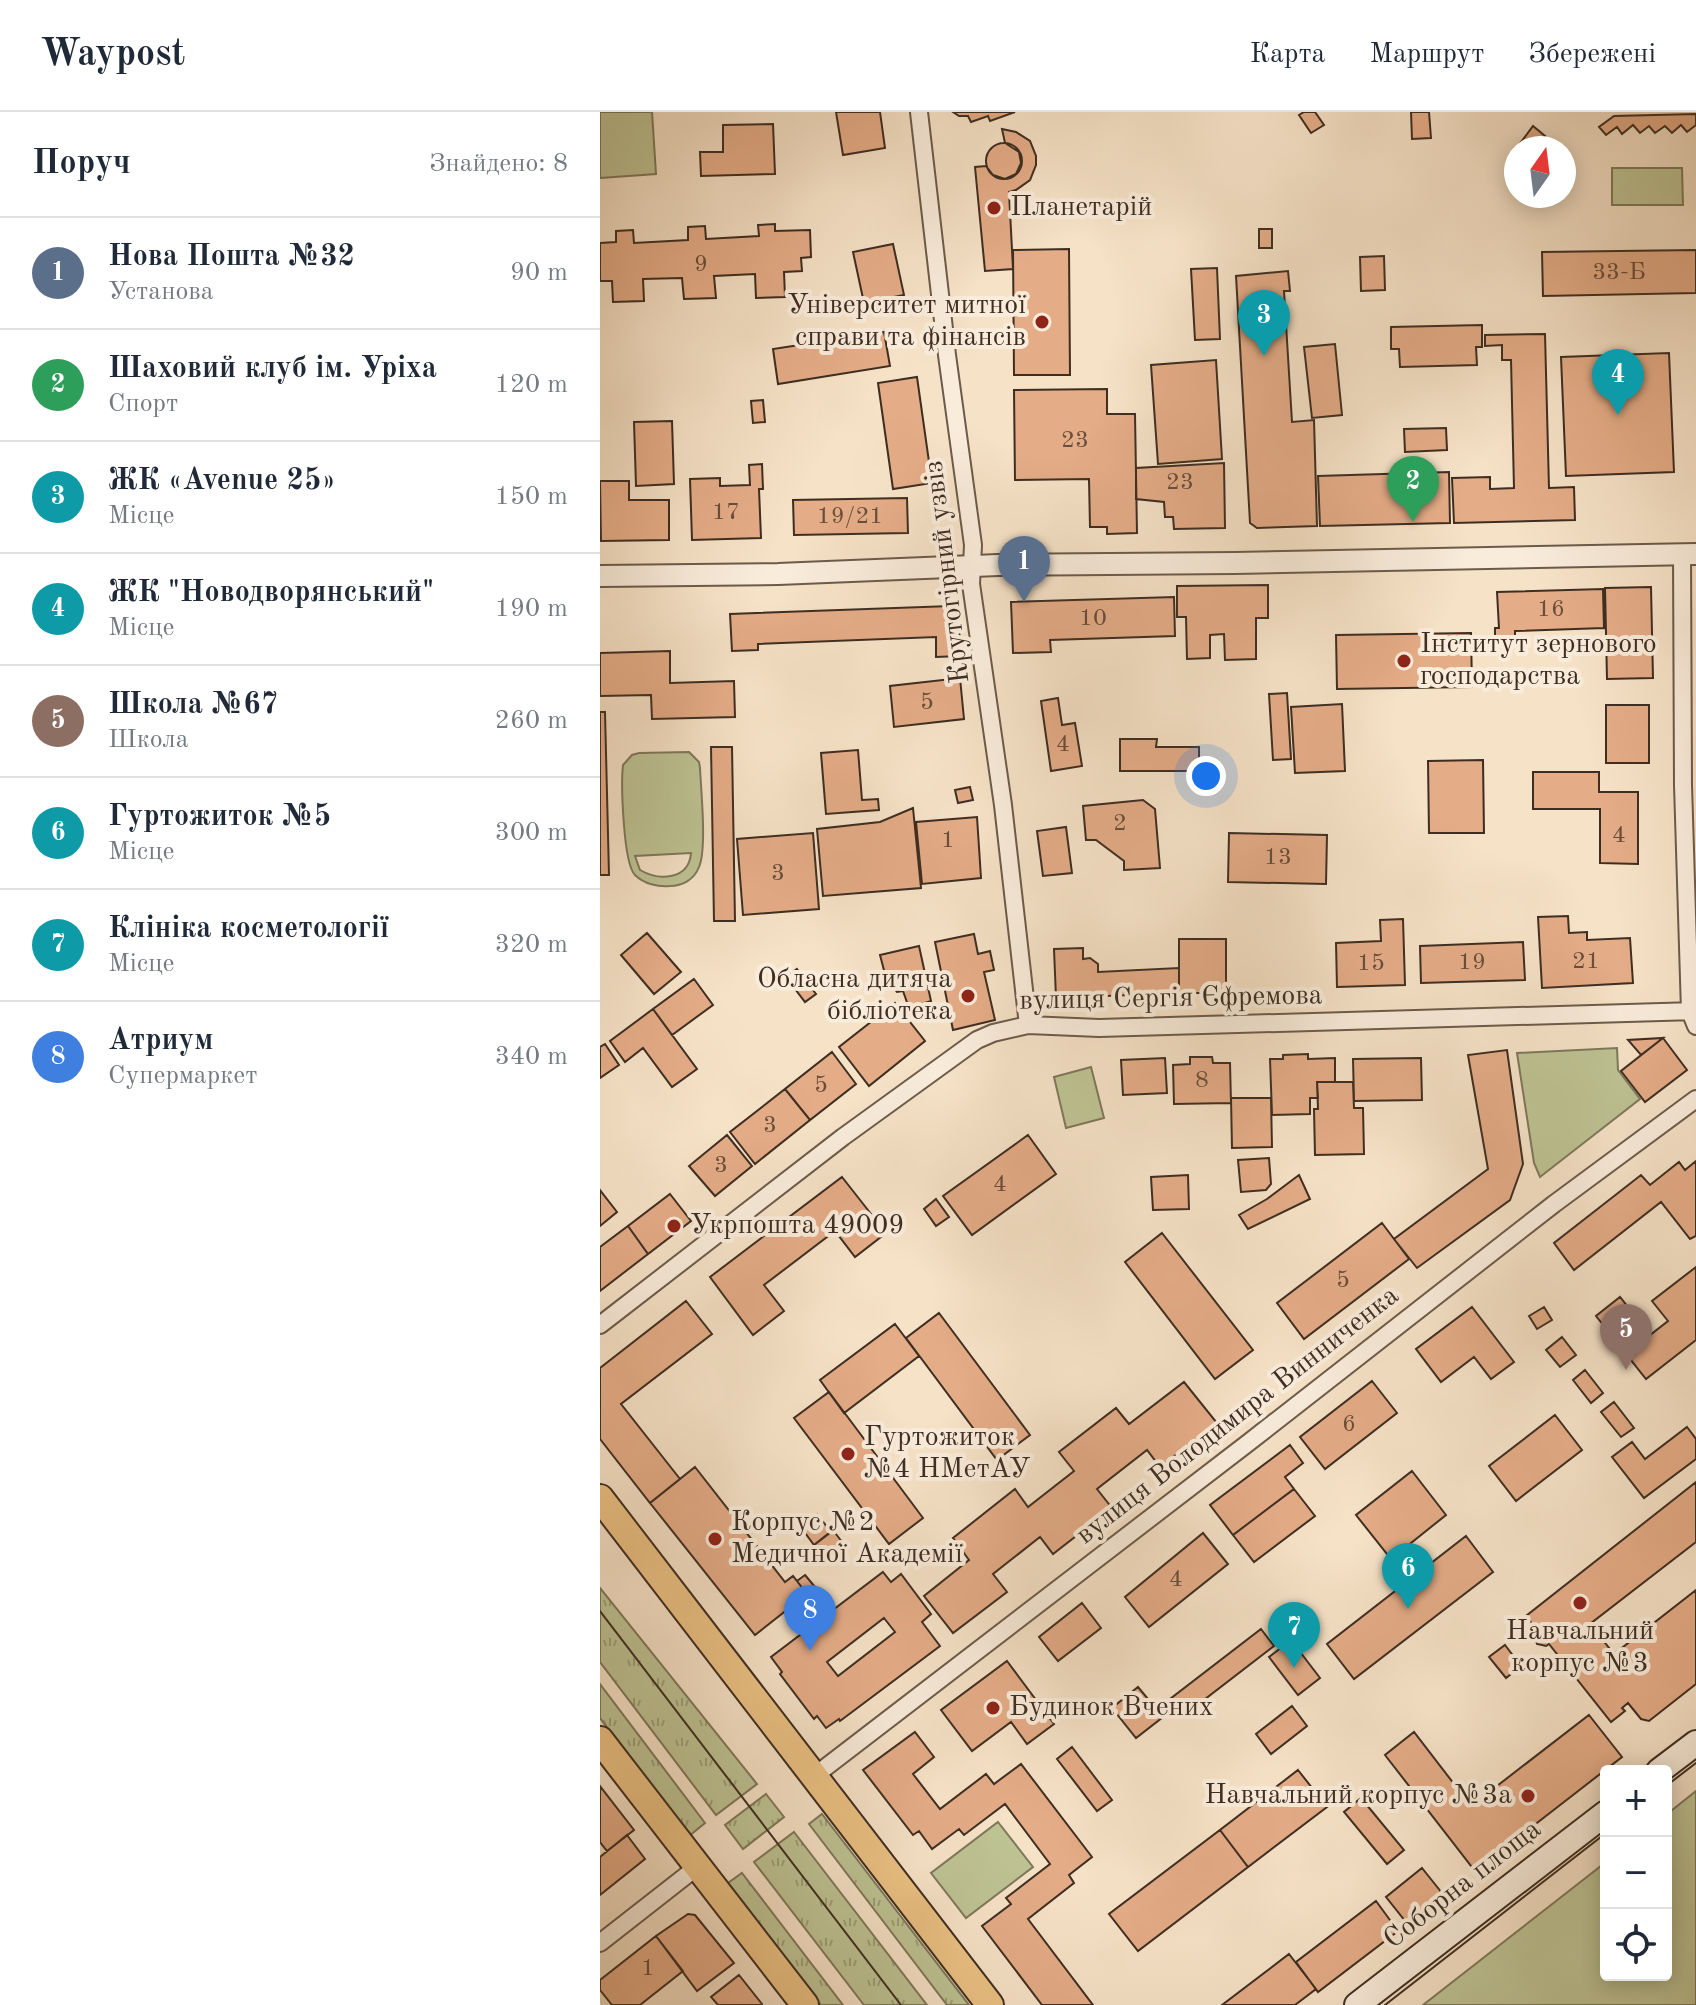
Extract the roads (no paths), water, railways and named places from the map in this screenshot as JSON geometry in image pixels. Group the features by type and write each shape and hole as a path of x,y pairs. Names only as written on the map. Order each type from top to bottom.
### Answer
{"main road":[{"path":"600,1498 990,2005"},
{"path":"600,1740 805,2005"},
{"path":"1667,1765 1696,1743"},
{"name":"Соборна площа","path":"1357,2005 1600,1818"}],"street":[{"name":"Крутогірний узвіз","path":"919,112 973,545 971,584 999,778 1028,1025"},
{"path":"600,576 778,574 972,565 1689,554 1683,785 1694,1016"},
{"name":"вулиця Сергія Єфремова","path":"600,1325 843,1137 962,1050 993,1033 1028,1025 1099,1028 1694,1016"},
{"name":"вулиця Володимира Винниченка","path":"813,1777 1554,1204 1696,1099"},
{"path":"600,1943 697,1867"}],"tram line":[{"path":"600,1611 901,2005"},
{"path":"1672,1781 1696,1763"},
{"path":"1385,2005 1601,1837"}],"place":[{"name":"Планетарій","path":"994,208"},
{"name":"Університет митної справи та фінансів","path":"1042,322"},
{"name":"ЖК «Avenue 25»","path":"1264,356"},
{"name":"ЖК \"Новодворянський\"","path":"1618,415"},
{"name":"Шаховий клуб ім. Уріха","path":"1413,522"},
{"name":"Нова Пошта №32","path":"1024,602"},
{"name":"Інститут зернового господарства","path":"1404,661"},
{"name":"Обласна дитяча бібліотека","path":"968,996"},
{"name":"Укрпошта 49009","path":"674,1226"},
{"name":"Школа №67","path":"1626,1370"},
{"name":"Гуртожиток №4 НМетАУ","path":"848,1454"},
{"name":"Корпус №2 Медичної Академії","path":"715,1539"},
{"name":"Навчальний корпус №3","path":"1580,1603"},
{"name":"Гуртожиток №5","path":"1408,1609"},
{"name":"Атриум","path":"810,1651"},
{"name":"Клініка косметології","path":"1294,1668"},
{"name":"Будинок Вчених","path":"993,1708"},
{"name":"Навчальний корпус №3а","path":"1528,1796"}]}
